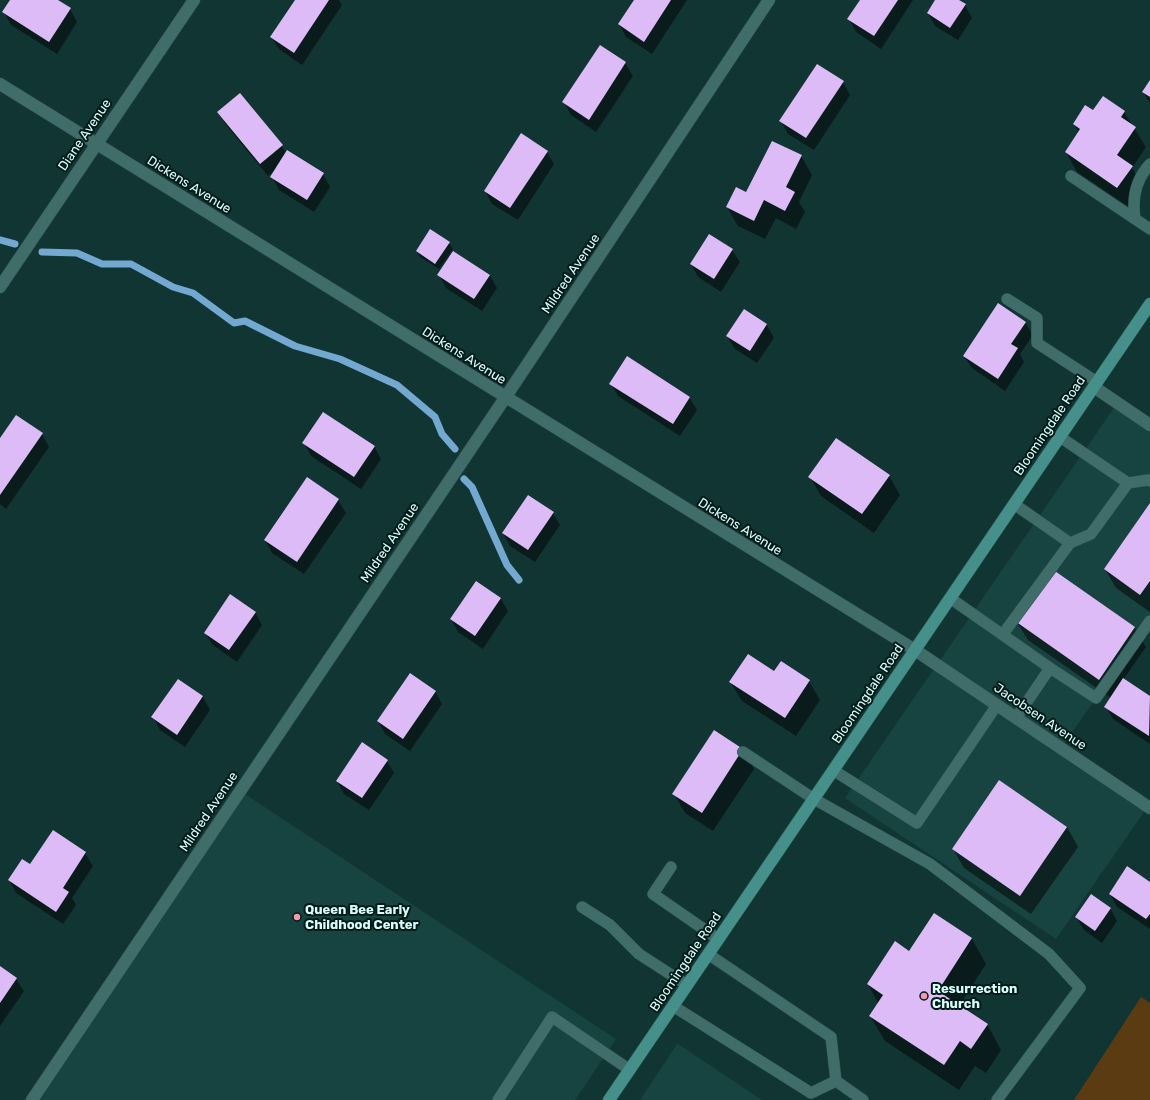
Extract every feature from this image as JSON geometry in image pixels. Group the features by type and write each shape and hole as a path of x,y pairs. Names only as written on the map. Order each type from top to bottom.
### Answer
{"main road":[{"name":"Bloomingdale Road","path":"610,1100 1150,304"}],"street":[{"name":"Diane Avenue","path":"0,287 194,0"},
{"name":"Mildred Avenue","path":"32,1100 505,398 769,0"},
{"name":"Dickens Avenue","path":"0,84 914,650"},
{"path":"1095,384 1150,425"},
{"name":"Jacobsen Avenue","path":"914,650 1150,808"}],"lane":[{"path":"1135,219 1133,204 1136,190 1139,180 1150,164"},
{"path":"1071,176 1150,229"},
{"path":"1007,298 1037,318 1038,343 1095,384"},
{"path":"1060,436 1128,483 1150,481"},
{"path":"1003,634 1070,543 1091,534 1128,483"},
{"path":"1014,504 1070,543"},
{"path":"950,598 1050,668 1096,698 1150,621"},
{"path":"1016,718 1050,668"},
{"path":"833,770 917,823 996,705"},
{"path":"743,752 814,799 930,864 1049,954 1080,988 997,1100"},
{"path":"671,866 653,894 718,939"},
{"path":"582,907 610,925 640,954 687,985"},
{"path":"708,954 831,1037 836,1081 863,1100"},
{"path":"673,1006 811,1093 836,1081"},
{"path":"498,1100 552,1017 630,1070"}],"shaded area":[{"path":"1120,399 1150,420 1150,622 1061,748 1148,806 1056,939 845,798"},
{"name":"Queen Bee Early Childhood Center","path":"245,794 616,1039 575,1100 40,1100"},
{"path":"1141,997 1150,1003 1150,1100 1074,1100"},
{"path":"678,1044 762,1100 640,1100"}],"building":[{"path":"10,0 58,0 71,8 49,42 2,12"},
{"path":"295,0 329,0 294,53 270,37"},
{"path":"634,0 671,0 644,42 618,24"},
{"path":"860,0 898,0 874,36 847,19"},
{"path":"935,0 959,0 966,4 950,28 927,13"},
{"path":"600,45 626,62 589,120 562,102"},
{"path":"817,64 844,81 806,138 779,121"},
{"path":"1150,80 1150,97 1142,92"},
{"path":"240,93 283,145 260,164 217,112"},
{"path":"1103,96 1125,111 1121,117 1136,127 1117,155 1133,166 1117,188 1065,152 1080,129 1073,124 1085,105 1093,110"},
{"path":"521,133 548,151 510,208 484,191"},
{"path":"772,141 802,155 786,187 795,192 785,211 764,200 754,221 726,207 736,187 746,192"},
{"path":"287,150 324,173 307,200 270,177"},
{"path":"430,229 450,242 435,264 416,251"},
{"path":"709,234 733,249 714,279 690,264"},
{"path":"453,251 490,275 474,299 437,275"},
{"path":"998,303 1026,322 1011,344 1018,348 998,379 963,356"},
{"path":"744,309 767,324 750,351 726,336"},
{"path":"627,356 690,397 673,424 609,384"},
{"path":"323,412 375,446 354,477 302,443"},
{"path":"16,415 43,433 0,495 0,438"},
{"path":"836,438 890,475 862,514 808,477"},
{"path":"307,477 339,499 297,562 264,540"},
{"path":"528,495 554,512 528,550 502,533"},
{"path":"1150,503 1150,581 1140,595 1104,569"},
{"path":"1052,569 1135,627 1099,680 1015,621"},
{"path":"476,581 501,598 475,636 450,619"},
{"path":"230,594 256,612 229,650 204,633"},
{"path":"748,654 774,671 781,661 810,680 785,718 729,682"},
{"path":"410,673 436,691 403,739 377,721"},
{"path":"1123,678 1150,696 1149,736 1104,707"},
{"path":"178,679 203,696 177,735 151,717"},
{"path":"714,730 743,749 702,813 672,794"},
{"path":"362,742 388,760 362,798 336,781"},
{"path":"999,780 1067,827 1020,896 952,849"},
{"path":"53,830 86,852 63,888 69,892 56,912 8,880 22,859 30,864"},
{"path":"1127,866 1150,882 1150,914 1146,919 1109,894"},
{"path":"1091,894 1111,908 1095,931 1075,917"},
{"path":"934,913 972,938 938,991 988,1024 971,1049 960,1041 944,1065 869,1016 883,995 867,984 895,941 909,951"},
{"path":"0,966 17,978 0,1003"}],"waterway":[{"path":"0,240 15,244"},
{"path":"42,252 77,253 102,264 131,264 173,287 193,293 234,323 245,321 295,346 340,359 397,385 435,417 442,434 455,449"},
{"path":"464,479 472,487 507,565 519,580"}],"place":[{"name":"Queen Bee Early Childhood Center","path":"297,917"},
{"name":"Resurrection Church","path":"924,996"}]}
